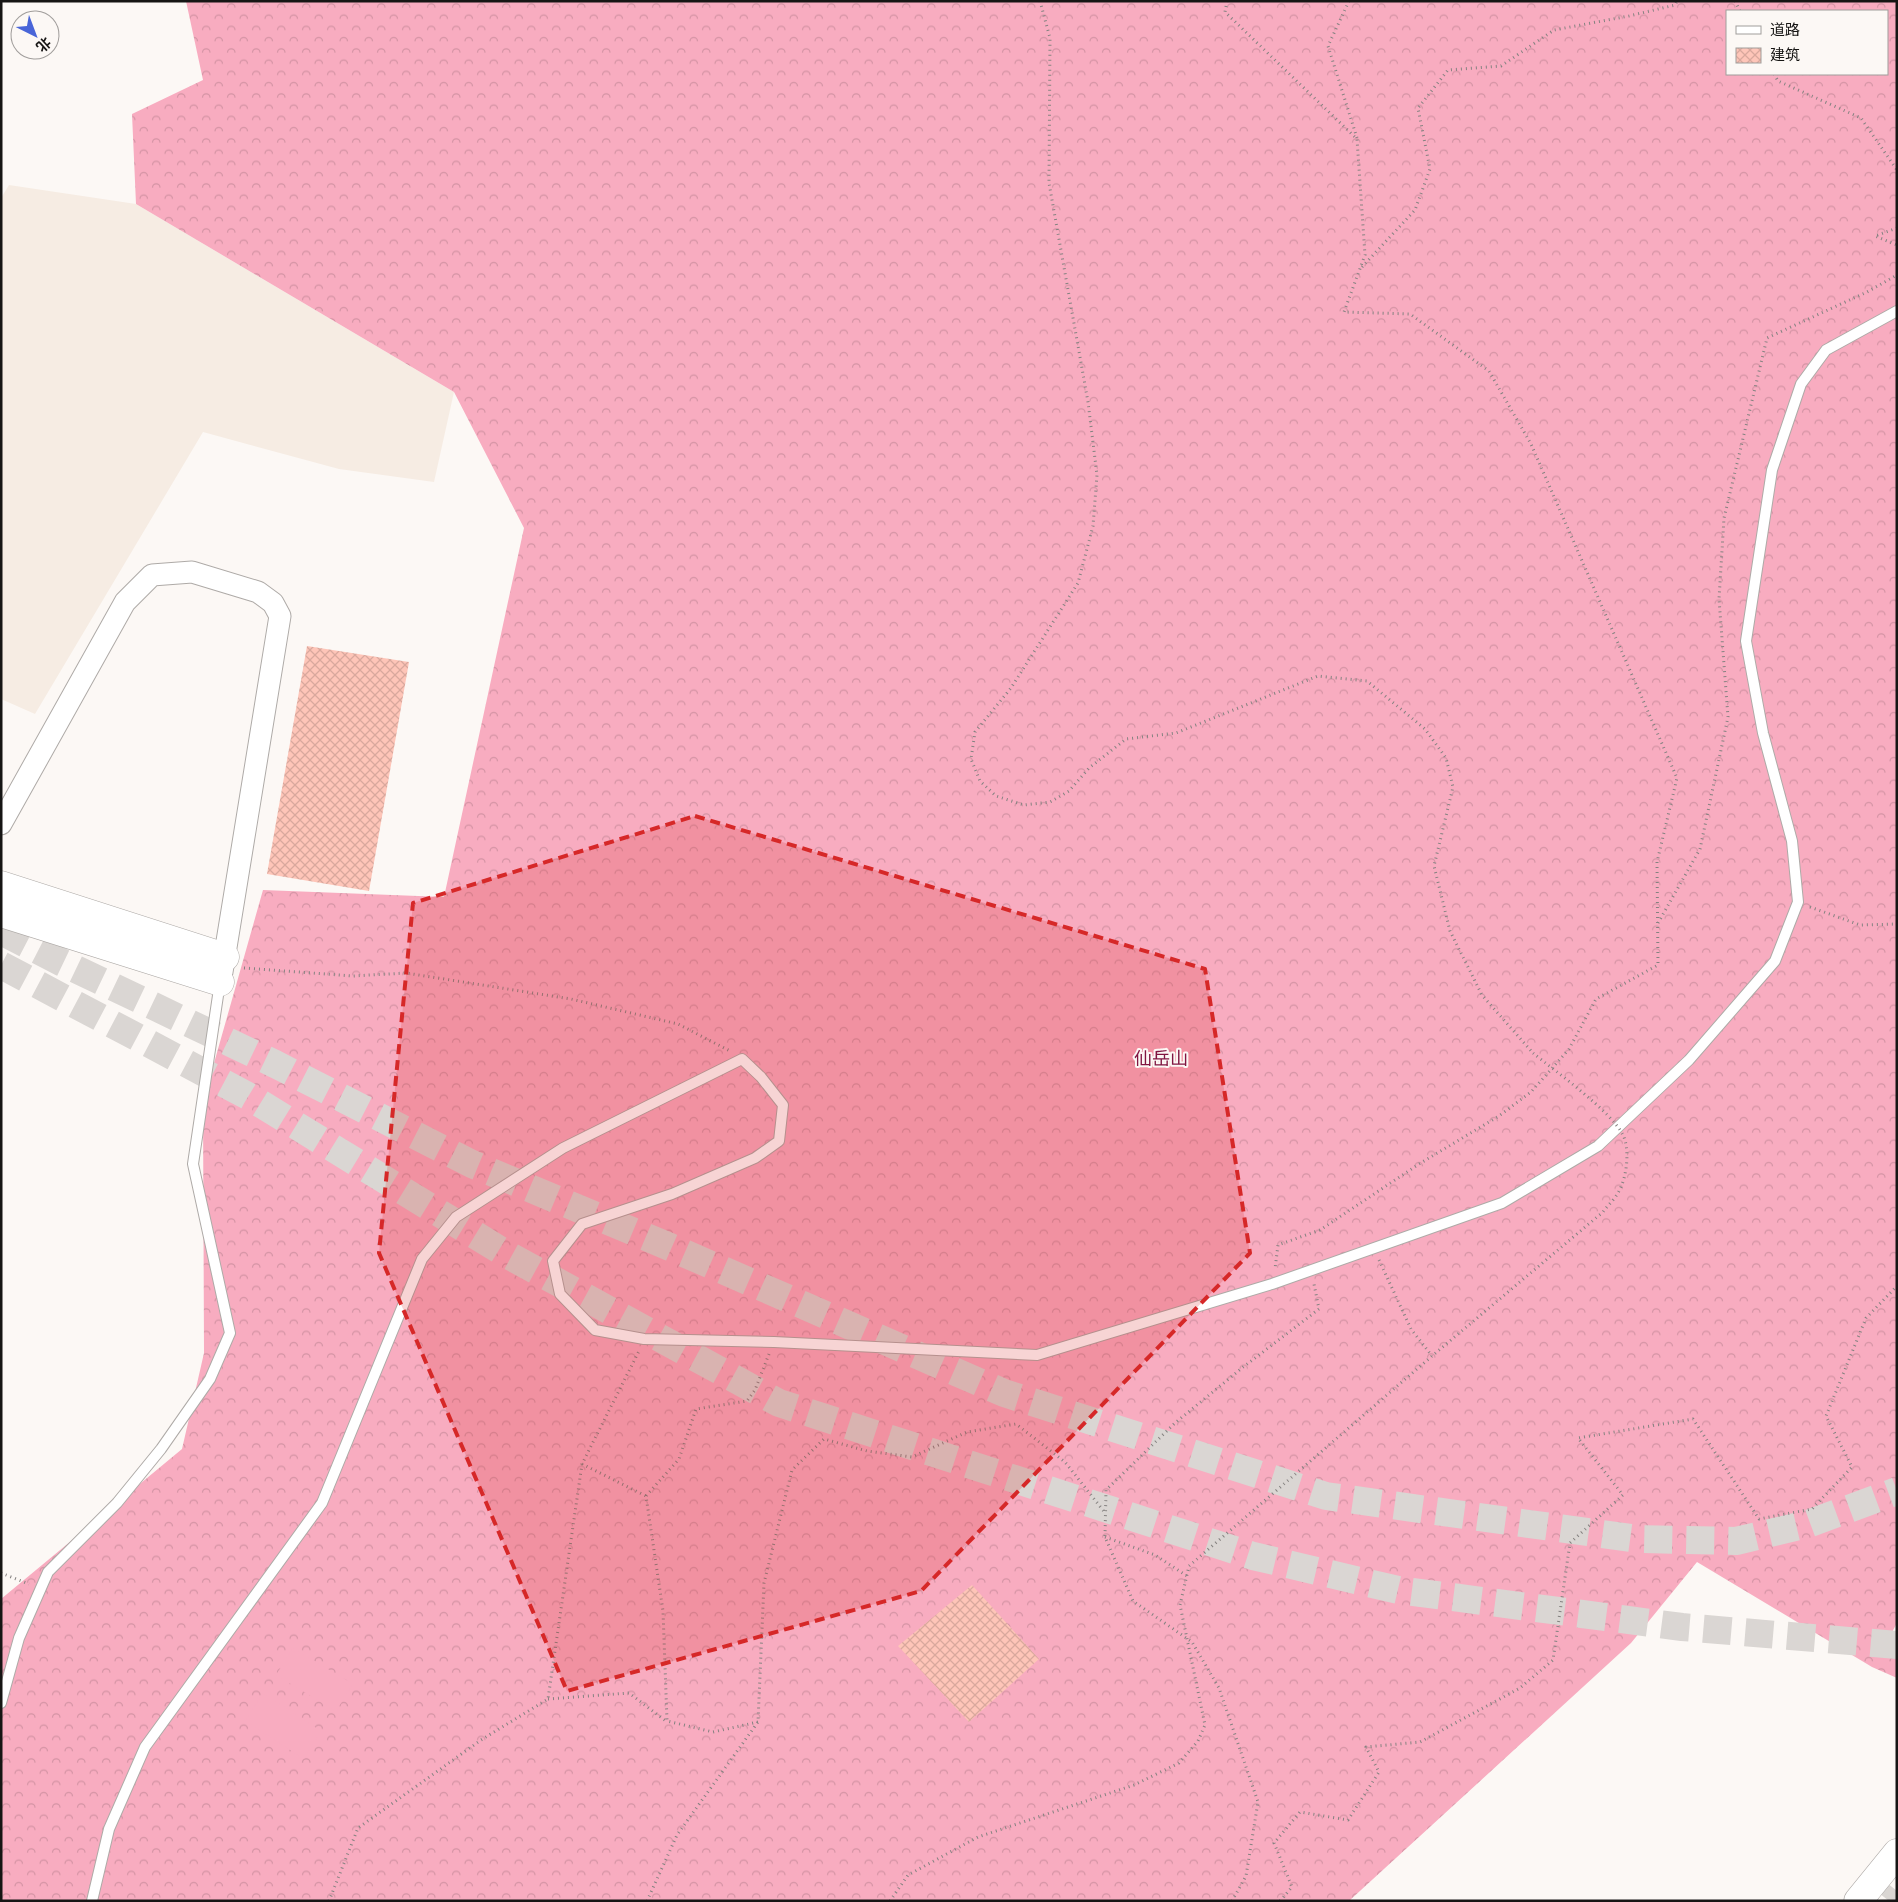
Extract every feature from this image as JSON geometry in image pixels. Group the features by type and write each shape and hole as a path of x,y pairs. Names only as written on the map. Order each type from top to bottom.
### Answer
{"street":[{"path":"1,824 125,602 152,574 192,572 258,592 273,603 280,616 223,969"},
{"path":"1,885 223,969"},
{"path":"1,913 223,969"},
{"path":"1858,1901 1897,1854"}],"lane":[{"path":"92,1901 109,1829 145,1747 322,1502 422,1260 456,1216 562,1148 742,1059 761,1077 783,1105 779,1142 755,1158 672,1194 582,1224 553,1261 560,1294 595,1330 644,1339 774,1342 1037,1355 1272,1284 1502,1203 1598,1146 1689,1060 1775,961 1798,902 1792,841 1763,733 1746,641 1772,470 1801,384 1826,350 1897,311"},
{"path":"1,1702 19,1638 48,1572 117,1503 161,1449 210,1379 230,1333 192,1164 223,969"}],"path":[{"path":"890,1901 908,1875 978,1836 1134,1785 1179,1763 1198,1740 1205,1725 1180,1606 1190,1566 1432,1356 1602,1212 1619,1191 1625,1176 1626,1154 1624,1136 1607,1115 1533,1053 1482,995 1450,931 1434,866 1453,787 1446,758 1425,729 1367,681 1318,676 1176,733 1126,739 1089,768 1069,791 1050,802 1024,805 996,796 980,781 971,759 974,732 1011,688 1078,583 1093,526 1097,475 1088,402 1049,183 1050,38 1040,1"},
{"path":"1227,1 1225,12 1357,139"},
{"path":"1272,1284 1278,1245 1320,1230 1419,1164 1499,1116 1530,1092 1569,1049 1596,999 1658,966 1657,862 1677,778 1531,444 1489,371 1410,314 1344,312 1365,255 1357,139 1328,46 1349,1"},
{"path":"1360,268 1415,210 1430,169 1418,108 1448,70 1501,66 1554,30 1629,16 1675,5 1676,1"},
{"path":"1775,75 1778,81 1861,118 1897,170"},
{"path":"1897,228 1875,236 1897,245"},
{"path":"1798,902 1860,925 1897,924"},
{"path":"223,969 352,976 406,973 571,999 678,1024 742,1059"},
{"path":"1374,1248 1411,1329 1432,1356"},
{"path":"1232,1901 1246,1876 1258,1802 1219,1688 1192,1642 1133,1601 1105,1537 1106,1490 1175,1423 1242,1368 1320,1309 1310,1271"},
{"path":"1280,1901 1292,1887 1274,1843 1300,1812 1348,1820 1379,1772 1366,1747 1420,1742 1520,1688 1553,1660 1570,1543 1623,1495 1578,1438 1692,1419 1759,1519 1812,1509 1852,1466 1826,1416 1866,1318 1897,1286"},
{"path":"548,1698 582,1464 644,1339"},
{"path":"646,1496 679,1459 696,1409 747,1401 755,1390 774,1342"},
{"path":"647,1901 677,1835 758,1722 764,1583 792,1470 824,1439 868,1451 912,1457 967,1432 1016,1424 1065,1462 1106,1514"},
{"path":"582,1464 646,1496"},
{"path":"646,1496 663,1611 667,1721"},
{"path":"1105,1537 1155,1555 1187,1576"},
{"path":"1,1573 41,1588"},
{"path":"330,1901 358,1828 481,1740 548,1698 629,1693 667,1721 713,1732 758,1722"}],"highlighted area":[{"path":"695,816 1205,969 1250,1253 921,1591 567,1691 379,1253 413,903"}],"shaded area":[{"path":"9,185 136,204 454,392 434,482 339,469 203,432 35,714 1,699 1,198"}],"green space":[{"name":"仙岳山","path":"186,1 1897,1 1897,1623 1885,1645 1897,1651 1897,1678 1872,1667 1697,1562 1631,1643 1349,1901 1,1901 1,1599 182,1449 204,1353 203,1102 263,890 444,897 524,528 454,392 136,204 132,114 203,80"},
{"path":"293,1648 353,1684 336,1711 276,1675"},
{"path":"263,1693 321,1731 304,1759 245,1721"}],"building":[{"path":"307,646 409,662 369,891 267,874"},
{"path":"972,1585 1039,1659 969,1722 898,1646"}],"tunnel":[{"path":"1,931 61,962 275,1064 472,1164 670,1247 1004,1393 1326,1496 1638,1539 1736,1541 1808,1524 1897,1491"},
{"path":"1,965 248,1096 508,1255 779,1403 1253,1556 1398,1590 1682,1627 1897,1645"},
{"path":"1889,1901 1897,1891"}]}
